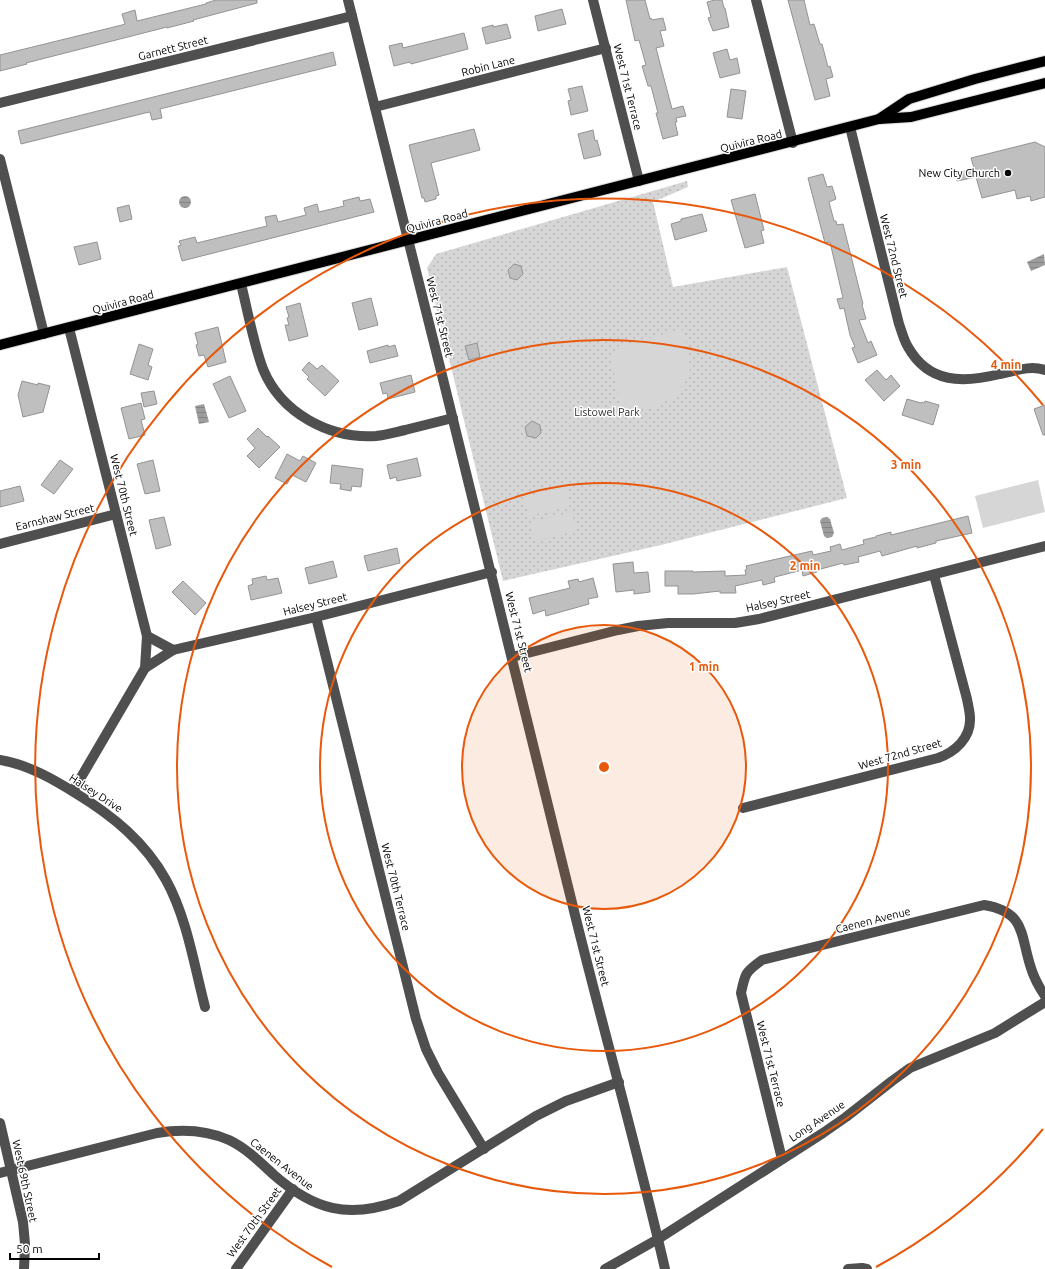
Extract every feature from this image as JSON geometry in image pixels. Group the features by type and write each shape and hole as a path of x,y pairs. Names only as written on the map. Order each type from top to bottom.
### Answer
{"main road":[{"name":"Quivira Road","path":"879,120 909,99 975,79 1045,61"},
{"name":"Quivira Road","path":"0,345 850,127 879,120 911,117 1045,83"}],"street":[{"name":"West 71st Street","path":"348,0 492,572 577,922 619,1082 665,1269"},
{"name":"West 71st Terrace","path":"593,0 639,181"},
{"path":"756,0 792,142"},
{"name":"Garnett Street","path":"0,104 352,16"},
{"name":"Robin Lane","path":"375,107 606,48"},
{"name":"West 72nd Street","path":"850,127 899,324 907,347 917,360 928,370 940,376 956,379 974,380 1027,368 1045,370"},
{"path":"0,159 44,334"},
{"path":"241,284 264,370 274,389 294,411 315,424 336,433 358,436 377,436 453,418"},
{"name":"West 70th Street","path":"69,328 147,636 145,668 73,791"},
{"name":"Earnshaw Street","path":"0,544 116,514"},
{"name":"Halsey Street","path":"512,657 638,626 735,623 759,619 1045,546"},
{"name":"Halsey Street","path":"173,650 316,617 492,572"},
{"name":"West 72nd Street","path":"743,808 938,758 948,754 960,745 967,734 970,720 967,699 934,575"},
{"name":"West 70th Terrace","path":"316,617 416,1019 426,1049 438,1073 484,1149"},
{"path":"147,636 173,650"},
{"name":"West 70th Street","path":"145,668 173,650"},
{"name":"Halsey Drive","path":"0,760 15,763 38,772 73,791 101,808 137,839 166,880 175,900 185,930 205,1007"},
{"name":"Caenen Avenue","path":"744,975 762,960 984,904 997,907 1006,912 1017,922 1022,933 1030,967 1037,984 1045,996"},
{"name":"West 71st Terrace","path":"744,975 741,993 782,1159"},
{"name":"Long Avenue","path":"605,1269 658,1239 846,1117 910,1068 995,1033 1045,1002"},
{"name":"Caenen Avenue","path":"0,1173 157,1133 194,1131 214,1134 230,1140 248,1151 276,1176 307,1200 337,1209 362,1211 381,1208 399,1201 536,1116 566,1101 619,1082"},
{"name":"West 69th Street","path":"0,1123 23,1222 25,1244 24,1269"},
{"name":"West 70th Street","path":"236,1269 293,1189"},
{"path":"848,1269 867,1269"}],"green space":[{"name":"Listowel Park","path":"687,181 688,187 653,202 673,287 787,267 847,498 661,545 503,581 427,268 436,254"},
{"path":"682,329 689,350 690,375 675,397 654,407 620,408 611,356 617,347"},
{"path":"1038,480 1045,512 983,528 975,496"},
{"path":"566,487 570,506 529,516 524,497"},
{"path":"572,512 577,531 535,541 531,522"}],"shaded area":[{"path":"187,196 190,197 190,207 183,208 180,207 179,200 180,197"},
{"path":"1044,254 1045,265 1031,271 1027,262"},
{"path":"204,404 209,422 199,424 195,406"},
{"path":"827,517 830,519 834,533 832,537 827,538 824,536 820,521 822,518"}],"building":[{"path":"216,0 257,0 257,3 193,20 194,21 26,63 27,64 0,71 0,55 125,24 122,14 135,10 137,21 206,4"},
{"path":"626,0 645,0 650,19 663,18 666,30 660,31 664,46 656,48 672,109 683,106 686,116 676,118 677,122 675,122 678,135 663,139 651,86 648,86 642,66 646,65 639,40 635,41"},
{"path":"722,0 729,27 713,31 708,18 711,17 707,2"},
{"path":"788,0 804,0 810,25 814,24 820,44 822,44 828,67 830,66 833,77 826,79 830,96 815,100"},
{"path":"562,9 566,24 538,31 535,16"},
{"path":"507,24 511,38 486,44 482,28 493,25 493,27"},
{"path":"464,33 468,49 411,64 410,62 394,66 389,46 402,43 403,48"},
{"path":"727,49 730,60 737,58 740,73 720,78 713,53"},
{"path":"333,52 336,65 160,109 162,118 152,120 150,112 21,144 18,131"},
{"path":"582,86 588,111 571,115 568,101 571,100 568,89"},
{"path":"731,89 746,91 742,119 727,117"},
{"path":"474,129 480,150 431,163 439,195 436,196 436,199 425,202 424,198 422,198 409,145"},
{"path":"593,130 595,141 597,140 601,155 584,159 578,134"},
{"name":"New City Church","path":"1035,142 1045,147 1045,197 1031,201 1030,196 1017,199 1015,190 982,198 976,177 957,181 955,174 974,168 971,158"},
{"path":"823,174 827,187 832,186 836,199 829,202 834,221 836,221 837,225 843,224 863,304 866,319 859,320 868,343 871,341 877,355 858,363 852,348 855,347 850,335 844,308 840,309 837,299 843,298 830,242 825,243 808,178"},
{"path":"755,194 764,230 761,231 764,243 745,248 731,200"},
{"path":"359,197 360,201 370,199 374,212 182,261 178,246 181,245 179,241 195,237 197,243 267,226 265,217 276,215 278,222 306,215 304,208 317,204 319,212 344,206 343,201"},
{"path":"129,205 132,219 120,222 117,208"},
{"path":"702,214 707,231 675,240 671,224 681,221 681,219"},
{"path":"97,242 101,259 79,265 74,247"},
{"path":"514,264 521,266 523,274 517,280 510,278 508,270"},
{"path":"371,298 378,325 359,330 352,303"},
{"path":"300,303 308,336 289,341 285,325 289,325 287,318 289,317 286,307"},
{"path":"218,327 226,362 208,367 204,355 199,356 195,333"},
{"path":"477,343 480,357 469,360 465,346"},
{"path":"139,344 153,349 148,365 152,367 148,380 130,374"},
{"path":"388,345 388,347 395,345 398,356 370,363 367,351"},
{"path":"309,362 317,369 322,365 339,381 325,396 307,379 309,377 302,370"},
{"path":"877,370 886,380 891,375 900,386 884,401 865,380"},
{"path":"411,375 415,392 388,399 387,393 383,394 380,383"},
{"path":"230,376 246,411 229,418 213,384"},
{"path":"22,381 50,386 43,412 23,417 18,395"},
{"path":"154,391 157,404 144,407 141,393"},
{"path":"907,399 921,403 924,403 925,401 939,405 933,425 902,415"},
{"path":"141,403 145,419 141,420 145,435 129,439 121,408"},
{"path":"1045,405 1045,435 1043,435 1034,409"},
{"path":"532,421 540,425 541,433 536,438 527,436 525,427"},
{"path":"258,428 280,447 259,468 247,456 255,448 247,439"},
{"path":"287,454 300,461 303,456 316,463 306,482 292,475 287,484 275,478"},
{"path":"417,458 421,476 397,481 396,477 390,479 387,465"},
{"path":"60,460 73,469 54,494 41,485"},
{"path":"153,460 160,491 145,494 137,464"},
{"path":"332,465 363,469 361,487 352,486 351,491 340,489 341,484 330,483"},
{"path":"20,486 24,501 0,507 0,491"},
{"path":"968,516 972,533 882,556 880,551 858,557 859,562 844,565 843,563 817,570 817,572 803,576 802,570 775,577 775,582 763,585 762,580 735,586 736,593 720,593 720,591 678,594 678,586 665,586 665,571 725,571 725,576 746,575 746,566 812,551 813,555 831,551 830,547 840,544 842,550 864,544 863,540 876,536 891,532 891,535"},
{"path":"164,517 171,545 156,549 149,520"},
{"path":"397,548 400,563 368,571 364,556"},
{"path":"333,561 337,577 309,584 305,568"},
{"path":"633,562 634,573 648,572 650,592 634,594 634,590 616,592 613,564"},
{"path":"266,576 267,580 278,578 282,593 251,600 248,586 253,584 252,579"},
{"path":"593,578 598,597 588,599 589,604 546,616 545,610 533,614 529,598 570,588 568,581 578,579 579,582"},
{"path":"183,581 206,603 195,615 172,592"}],"place":[{"name":"New City Church","path":"1008,173"}]}
